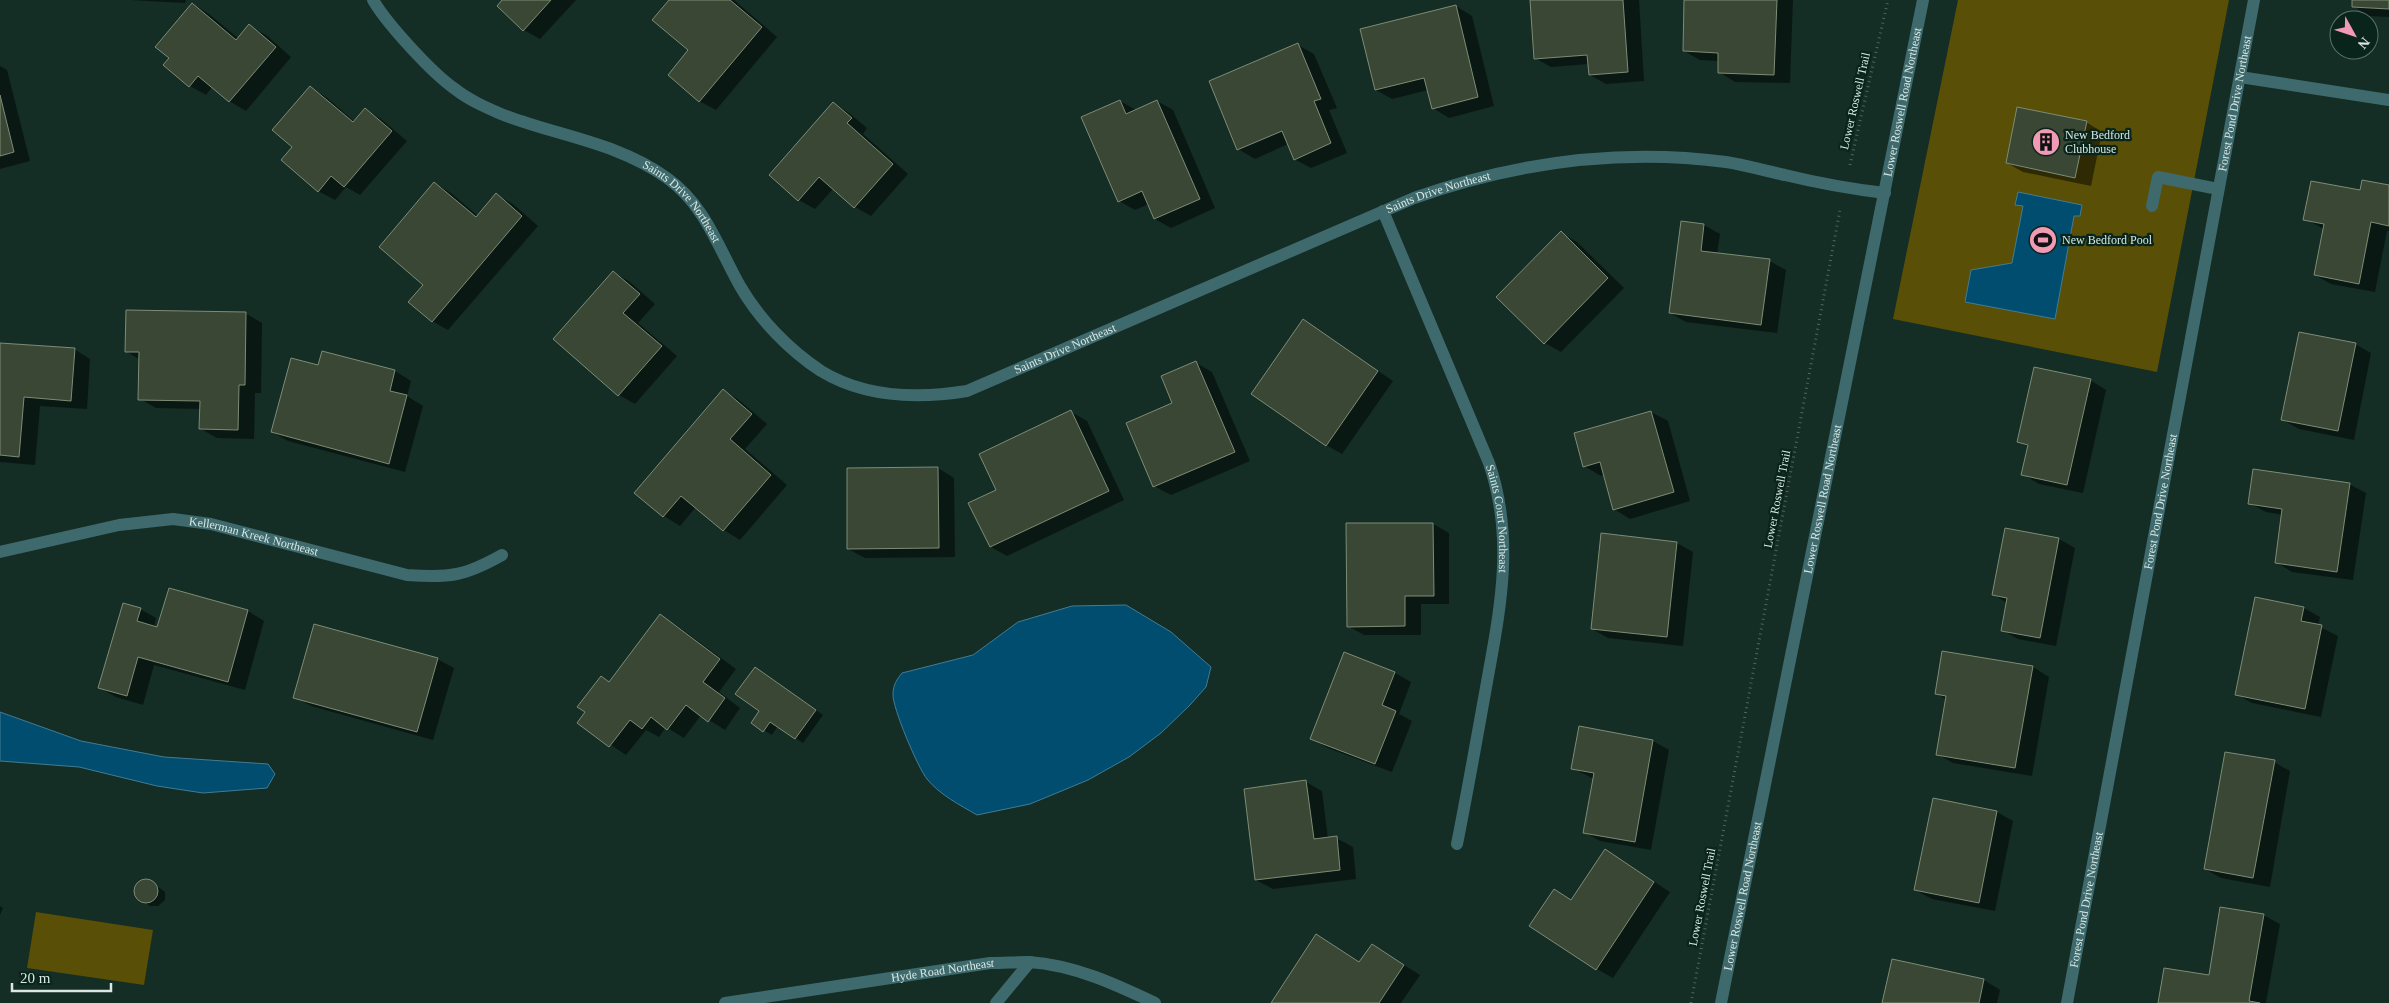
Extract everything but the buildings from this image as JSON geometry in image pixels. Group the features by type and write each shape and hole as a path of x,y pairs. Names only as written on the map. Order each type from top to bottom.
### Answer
{"street":[{"name":"Saints Drive Northeast","path":"373,0 402,38 453,88 475,102 503,115 617,150 642,161 668,179 692,200 708,222 741,287 774,331 797,354 844,384 904,397 936,396 967,391 1384,211 1447,186 1540,163 1594,157 1654,156 1728,163 1845,188 1885,193"},
{"name":"Lower Roswell Road Northeast","path":"1720,1001 1923,0"},
{"name":"Forest Pond Drive Northeast","path":"2067,1003 2254,0"},
{"path":"2240,77 2389,100"},
{"path":"2152,206 2158,177 2218,188"},
{"name":"Saints Court Northeast","path":"1384,211 1489,463 1497,488 1501,512 1504,538 1501,600 1458,844"},
{"name":"Kellerman Kreek Northeast","path":"0,552 119,525 173,519 219,526 407,575 437,577 472,571 502,554"},
{"path":"996,1003 1030,962"},
{"name":"Hyde Road Northeast","path":"725,1003 990,963 1030,962 1070,969 1110,982 1155,1003"}],"path":[{"name":"Lower Roswell Trail","path":"1691,1003 1845,188 1888,0"}],"shaded area":[{"path":"1958,0 2229,0 2157,372 1893,319"},
{"path":"36,912 153,930 144,985 27,968"}],"water":[{"name":"New Bedford Pool","path":"2018,192 2082,205 2080,216 2074,216 2055,319 1965,302 1971,270 2012,263 2023,206 2015,205"},
{"path":"1126,605 1171,632 1211,667 1206,687 1161,733 1129,757 1088,780 1030,804 977,815 944,795 932,785 923,773 906,737 894,701 894,688 902,673 973,655 1018,622 1072,606"},
{"path":"0,712 81,741 164,757 268,764 275,774 267,788 203,793 157,786 79,767 0,761"}],"place":[{"name":"New Bedford Clubhouse","path":"2046,142"},
{"name":"New Bedford Pool","path":"2043,240"}]}
